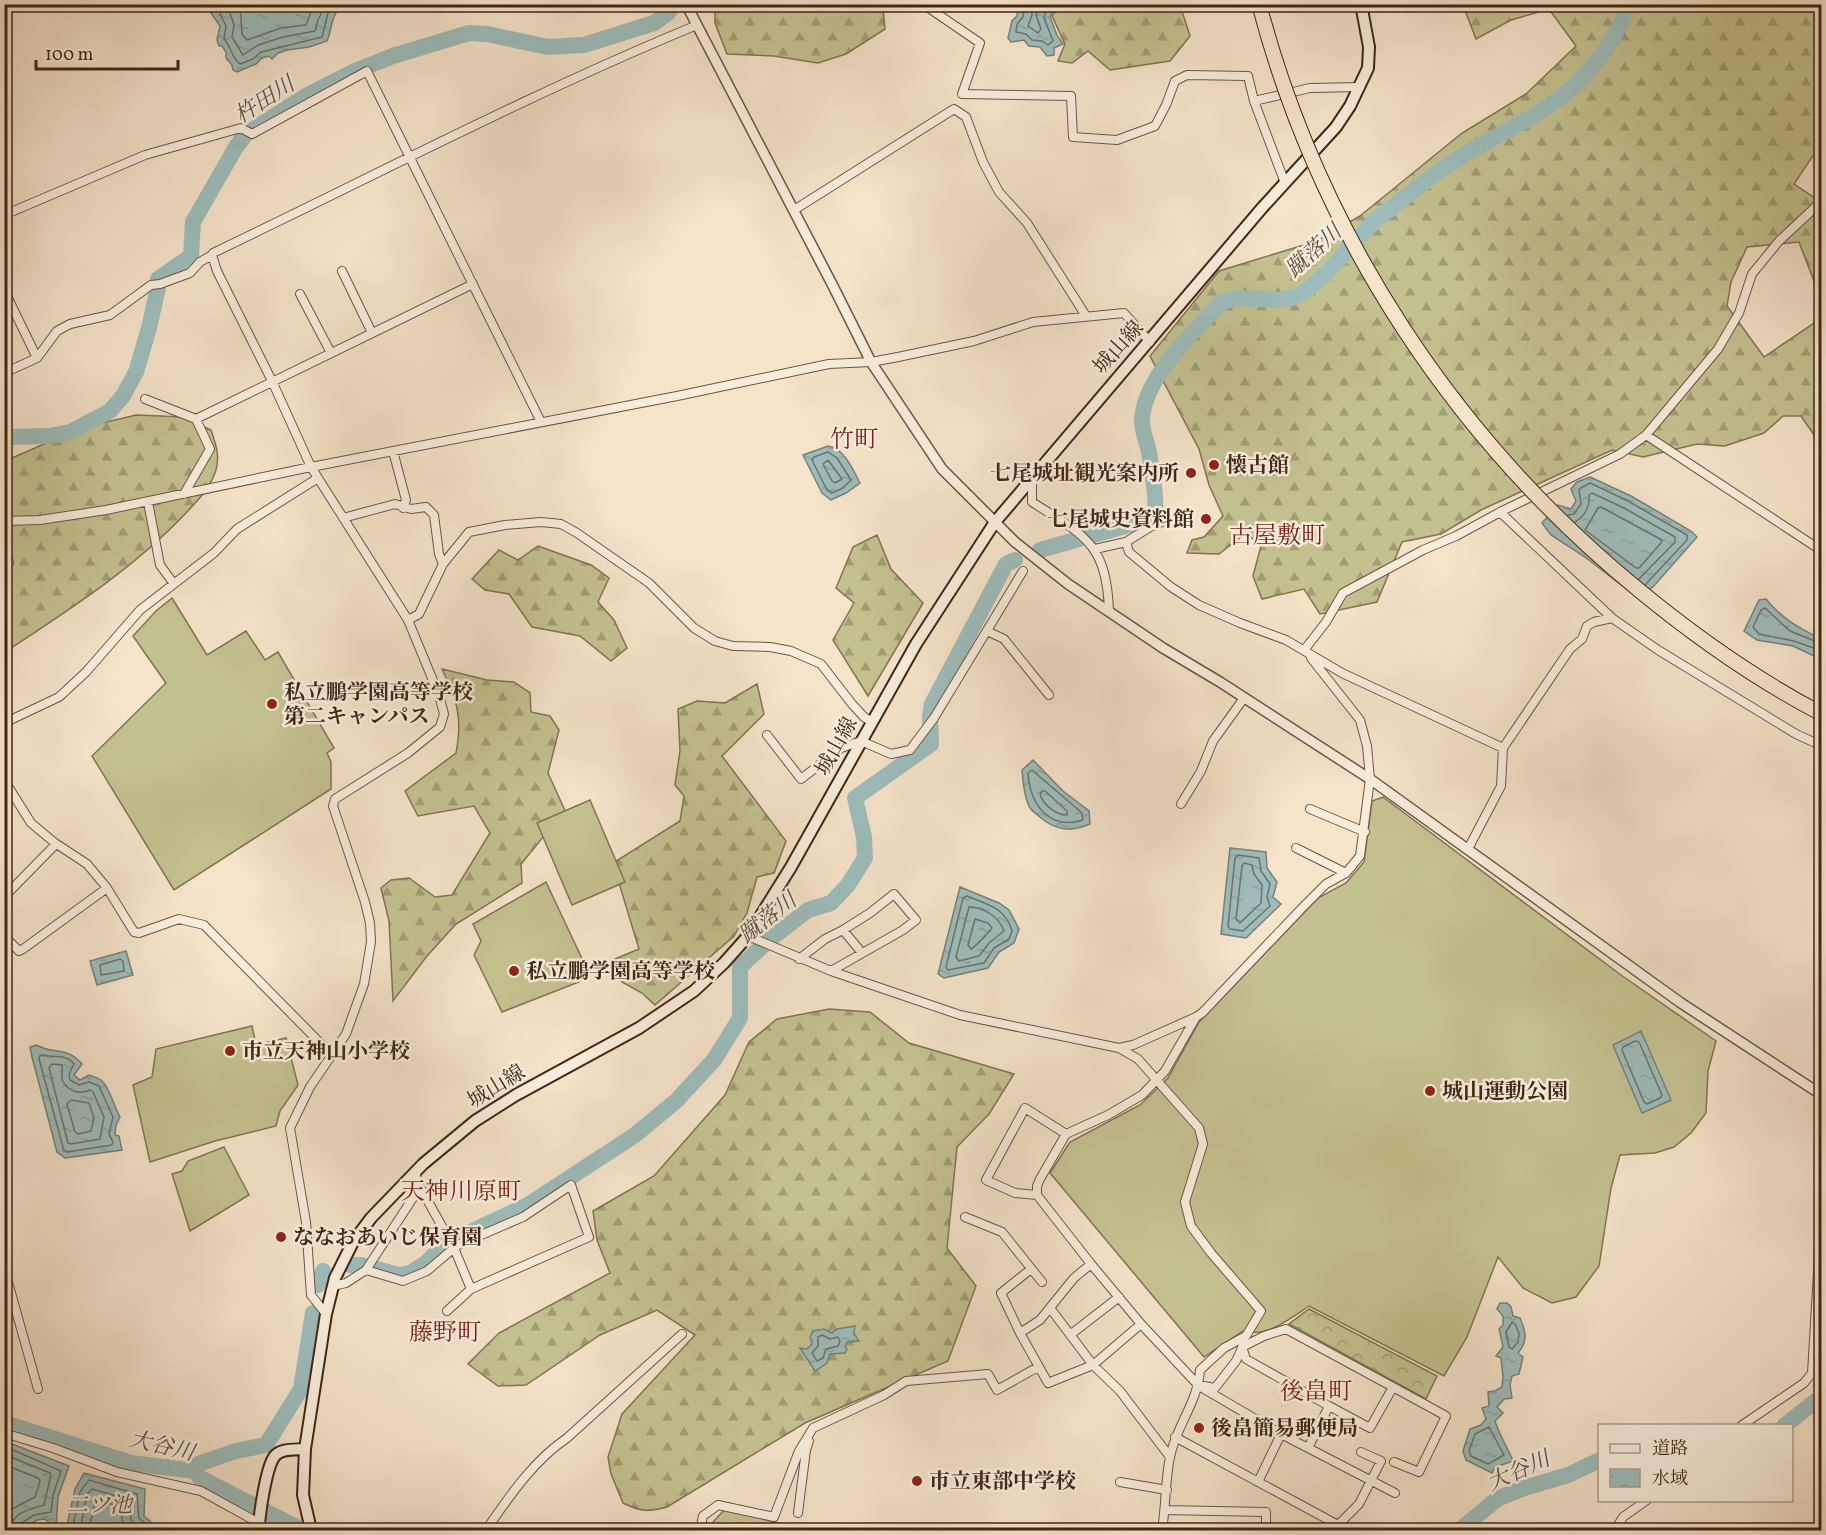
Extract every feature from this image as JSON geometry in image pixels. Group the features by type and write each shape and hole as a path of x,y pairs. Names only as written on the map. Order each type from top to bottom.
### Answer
{"highway":[{"path":"1259,4 1295,116 1332,204 1386,303 1452,398 1489,445 1568,529 1610,567 1710,646 1821,714"}],"main road":[{"name":"城山線","path":"310,1528 303,1495 305,1449 326,1314 335,1278 353,1242 371,1218 415,1173 475,1121 516,1095 639,1028 694,991 748,936 791,867 916,644 995,522 1104,392 1336,127 1360,87 1368,68 1369,47 1360,4"},
{"path":"259,1523 262,1496 274,1457 280,1452 305,1449"}],"street":[{"path":"4,12 17,4"},
{"path":"794,210 960,103 980,43 923,4"},
{"path":"687,6 871,362 942,468 995,522 1032,557 1068,584 1163,648 1371,779 1681,1004 1821,1095"},
{"path":"4,373 36,358 57,331 70,324 110,315 151,285 190,273 213,253 411,155 615,58 697,25"},
{"path":"4,215 145,155 241,128 250,132 367,71 411,155 541,422"},
{"path":"962,94 1071,96 1073,137 1117,140 1155,126 1166,105 1174,81 1187,75 1248,76 1254,101 1285,183"},
{"path":"1254,101 1310,88 1360,87"},
{"path":"954,109 966,117 983,162 999,192 1027,223 1086,316"},
{"path":"1305,650 1326,622 1343,593 1500,512 1620,454 1646,435 1718,349 1739,313 1752,274 1779,241 1821,201"},
{"path":"212,255 217,271 272,381 311,467 408,620 439,695 444,718 440,727 408,753 335,799 333,807 365,902 370,923 371,942 364,984 346,1034 310,1087 290,1128 306,1222 311,1295 326,1314"},
{"path":"342,271 372,333"},
{"path":"196,419 473,284"},
{"path":"4,290 36,358"},
{"path":"300,294 331,353"},
{"path":"4,522 40,520 148,502 311,467 829,364 871,362 974,341 1032,322 1124,313 1150,342"},
{"path":"145,399 196,419 210,449 184,494"},
{"path":"1646,435 1821,551"},
{"path":"393,451 406,500 403,508"},
{"path":"4,723 59,697 86,672 140,610 214,553 237,529 318,478"},
{"path":"1032,478 1032,502 1077,531 1095,549 1106,576 1109,610"},
{"path":"148,502 160,565 174,584"},
{"path":"343,518 395,504 403,508 426,507 434,515 439,554 443,564"},
{"path":"1500,512 1612,618 1658,650 1796,734 1821,746"},
{"path":"1095,549 1126,542 1150,527 1169,519"},
{"path":"408,620 419,614 443,564 469,532 505,525 541,522 561,524 649,583 694,628 715,641 733,646 770,646 791,651 821,664 858,711 872,722"},
{"path":"4,542 9,563"},
{"path":"1126,542 1129,552 1171,587 1198,605 1286,640 1342,673 1503,748"},
{"path":"767,735 801,779 841,748 861,741 891,754 910,750 934,718 1023,571"},
{"path":"1468,849 1501,786 1503,748 1570,649 1582,639 1587,626 1612,618"},
{"path":"987,631 1004,639 1049,695"},
{"path":"1305,650 1360,720 1371,779 1360,856 1346,873 1326,884 1196,1017 1166,1071 1142,1095 1108,1115 1066,1134 1040,1179 1037,1195 1141,1324 1199,1386 1281,1434 1395,1493"},
{"path":"1181,804 1201,771 1213,741 1244,698"},
{"path":"4,780 31,823 56,844 87,864 106,888 136,934 179,919 204,925 218,936 332,1054"},
{"path":"1310,809 1365,832"},
{"path":"4,897 56,844"},
{"path":"1296,848 1346,873"},
{"path":"4,936 19,951 106,888"},
{"path":"799,958 825,939 870,913 894,894 916,920 903,930 831,971"},
{"path":"843,930 862,953"},
{"path":"748,936 831,971 960,1015 1119,1048 1138,1059 1199,1128 1203,1144 1185,1202 1191,1226 1261,1311 1246,1336 1236,1361 1215,1388 1199,1386"},
{"path":"1119,1048 1133,1045 1196,1017"},
{"path":"1037,1195 1015,1193 986,1180 1025,1108 1066,1134"},
{"path":"415,1173 420,1187 454,1248 471,1289"},
{"path":"368,1267 403,1281 427,1271 458,1245 524,1217 571,1185 589,1237 471,1289 447,1311"},
{"path":"333,1286 346,1282 368,1267 420,1187"},
{"path":"1742,1424 1804,1383 1812,1373 1821,1206"},
{"path":"965,1217 1002,1232 1042,1282"},
{"path":"1020,1333 1040,1320 1074,1278 1091,1264"},
{"path":"1031,1269 1001,1293 1048,1383 1093,1365 1141,1324"},
{"path":"5,1272 38,1389"},
{"path":"1070,1335 1119,1297"},
{"path":"1050,1308 1093,1365 1120,1391 1170,1457"},
{"path":"1242,1347 1286,1329 1446,1416 1419,1472 1394,1462"},
{"path":"486,1530 509,1496 552,1449 682,1334"},
{"path":"1162,1530 1170,1457 1176,1437 1199,1386 1200,1370 1224,1348 1246,1336"},
{"path":"1242,1347 1246,1359 1370,1428 1393,1387"},
{"path":"700,1530 703,1516 718,1505 774,1516 798,1450 813,1428 884,1395 906,1381 988,1374 997,1390 1038,1367"},
{"path":"1308,1448 1329,1406"},
{"path":"798,1513 806,1450 813,1428"},
{"path":"4,1433 53,1448 117,1472 201,1491 259,1523"},
{"path":"1258,1482 1281,1434"},
{"path":"1176,1437 1338,1525 1359,1504 1381,1461 1361,1452"},
{"path":"1120,1482 1167,1490"},
{"path":"1615,1530 1623,1517 1644,1502"},
{"path":"1166,1510 1266,1512 1266,1530"}],"green space":[{"path":"715,5 881,5 885,29 846,54 818,63 774,56 727,54 715,23"},
{"path":"1060,5 1180,5 1190,36 1170,61 1110,70 1088,51 1072,63 1058,61 1065,44 1052,16"},
{"path":"1463,5 1821,5 1821,153 1812,157 1794,184 1821,202 1821,445 1801,416 1783,416 1764,433 1725,446 1697,444 1643,457 1612,450 1481,510 1441,534 1402,542 1377,602 1320,614 1304,589 1262,599 1253,576 1261,546 1246,533 1219,554 1187,553 1192,540 1204,537 1223,516 1209,485 1199,449 1150,356 1219,271 1317,241 1360,216 1462,133 1526,94 1576,46 1549,9 1511,20 1476,39","holes":["1799,242 1817,289 1814,323 1764,357 1727,306 1731,282 1747,247"]},
{"path":"136,415 184,417 211,430 218,460 210,483 184,515 143,554 98,589 5,652 5,461 81,428"},
{"path":"877,535 891,569 923,603 868,696 833,640 854,603 836,588 853,547"},
{"path":"538,546 591,565 609,578 598,602 614,620 627,648 611,661 580,636 532,627 509,594 485,590 472,579 499,550 518,560"},
{"path":"172,598 207,655 246,631 265,660 278,652 334,748 327,753 331,762 331,789 174,890 92,756 166,683 133,636 156,611"},
{"path":"442,669 487,680 514,682 530,693 531,712 550,716 559,730 548,773 567,815 548,831 521,864 522,883 456,924 427,956 393,1001 389,921 381,888 391,880 409,878 435,897 452,895 490,833 474,806 418,816 405,791 456,753 459,719 452,691"},
{"path":"757,684 764,714 722,756 786,841 774,873 757,877 747,913 734,936 655,1005 642,993 622,982 615,959 639,949 613,863 680,821 684,796 675,785 680,751 678,709 697,701 725,703"},
{"name":"城山運動公園","path":"1383,797 1621,975 1716,1041 1708,1071 1706,1113 1691,1133 1674,1147 1655,1153 1620,1155 1611,1188 1599,1266 1576,1297 1552,1303 1523,1288 1498,1257 1467,1337 1444,1376 1309,1306 1269,1330 1243,1331 1204,1357 1050,1173 1070,1142 1140,1105 1168,1078 1199,1022 1318,898 1346,883 1364,862 1372,801"},
{"path":"590,800 625,882 572,905 537,823"},
{"path":"546,882 585,965 579,982 502,1012 474,955 481,941 473,924"},
{"path":"829,1009 870,1012 909,1043 1014,1074 989,1114 957,1147 947,1248 976,1286 948,1361 805,1423 667,1507 640,1510 629,1506 623,1503 611,1474 608,1457 622,1414 695,1335 657,1310 600,1335 526,1385 498,1386 468,1364 499,1333 610,1273 597,1240 593,1211 654,1176 725,1095 749,1042 777,1019"},
{"path":"252,1026 256,1045 286,1038 298,1085 280,1111 276,1126 215,1141 150,1162 133,1085 152,1077 156,1049"},
{"path":"224,1147 249,1195 190,1231 172,1174 182,1171 188,1161"},
{"path":"1309,1309 1437,1376 1426,1399 1289,1324"},
{"path":"725,1509 805,1530 712,1530 713,1522"}],"water":[{"path":"219,5 350,5 336,14 327,41 309,47 287,50 278,53 272,59 269,56 262,58 256,64 237,72 233,70 226,58 226,52 222,46 219,46 217,40 220,26 211,13"},
{"path":"1018,5 1055,5 1050,17 1063,44 1054,48 1054,55 1047,56 1040,47 1029,46 1024,40 1011,42 1008,38 1012,21 1017,16"},
{"path":"828,446 843,455 860,483 831,500 822,493 803,455"},
{"path":"1590,477 1631,496 1691,531 1697,537 1653,587 1637,597 1585,557 1551,535 1542,523 1558,505 1571,509 1576,501 1571,489 1577,482"},
{"path":"1766,599 1791,622 1821,639 1821,656 1818,658 1793,646 1757,640 1744,631 1759,600"},
{"path":"1033,760 1063,791 1089,811 1090,824 1070,829 1059,828 1031,809 1025,794 1022,770"},
{"path":"1230,848 1266,852 1267,868 1277,882 1273,897 1281,904 1246,938 1221,934"},
{"path":"960,887 999,903 1009,910 1019,929 1014,943 999,952 988,968 944,978 938,974"},
{"path":"126,951 133,975 97,985 90,961"},
{"path":"1641,1031 1671,1100 1642,1113 1613,1045"},
{"path":"36,1045 76,1058 82,1064 74,1075 80,1080 89,1075 105,1084 120,1117 115,1135 119,1136 122,1150 65,1158 57,1152 30,1047"},
{"path":"1500,1303 1507,1303 1511,1307 1513,1316 1520,1318 1525,1336 1518,1353 1523,1357 1519,1374 1512,1376 1510,1385 1512,1398 1504,1399 1497,1407 1503,1413 1495,1421 1513,1461 1495,1467 1492,1473 1466,1460 1463,1451 1470,1429 1481,1425 1486,1419 1482,1408 1489,1406 1488,1392 1502,1387 1501,1358 1496,1356 1503,1347 1499,1329 1503,1325 1503,1316 1497,1309"},
{"path":"855,1326 854,1334 859,1341 847,1342 845,1353 830,1354 827,1363 815,1371 800,1348 807,1349 812,1344 810,1337 813,1331 824,1329 832,1333 837,1329"},
{"name":"二ツ池","path":"12,1444 69,1466 58,1497 56,1529 45,1519 37,1520 21,1530 5,1530 5,1447"},
{"name":"二ツ池","path":"84,1473 145,1489 144,1516 158,1530 66,1530 75,1489"}],"waterway":[{"name":"杵田川","path":"4,437 50,436 70,432 110,411 123,396 136,372 149,328 158,279 191,256 193,222 236,147 246,134 306,96 355,71 393,56 469,33 487,34 548,47 584,45 654,23 668,13 674,4"},
{"name":"蹴落川","path":"1040,550 1150,519 1155,511 1155,499 1149,452 1142,425 1144,405 1150,389 1170,359 1218,306 1235,299 1280,300 1291,298 1312,286 1372,224 1420,186 1468,153 1547,107 1577,84 1612,40 1629,4"},
{"name":"蹴落川","path":"350,1265 361,1265 399,1275 410,1273 426,1263 445,1244 528,1205 635,1135 676,1101 714,1060 740,1018 740,967 769,940 808,910 831,903 848,885 865,858 864,837 855,798 931,744 932,704 1006,564 1015,560"},
{"name":"蹴落川","path":"318,1285 323,1271"},
{"name":"蹴落川","path":"195,1471 198,1464 236,1451 266,1445 301,1389 313,1313"},
{"name":"大谷川","path":"1787,1424 1822,1396"},
{"name":"大谷川","path":"4,1423 131,1463 195,1471 200,1478 302,1530"},
{"name":"大谷川","path":"1460,1530 1497,1499 1568,1475 1598,1461"}],"place":[{"name":"懐古館","path":"1214,465"},
{"name":"七尾城址観光案内所","path":"1191,473"},
{"name":"七尾城史資料館","path":"1206,519"},
{"name":"私立鵬学園高等学校 第二キャンパス","path":"272,704"},
{"name":"私立鵬学園高等学校","path":"514,971"},
{"name":"市立天神山小学校","path":"230,1051"},
{"name":"城山運動公園","path":"1430,1091"},
{"name":"ななおあいじ保育園","path":"281,1237"},
{"name":"後畠簡易郵便局","path":"1199,1428"},
{"name":"市立東部中学校","path":"917,1481"}],"district":[{"name":"竹町","path":"854,439"},
{"name":"古屋敷町","path":"1277,535"},
{"name":"天神川原町","path":"461,1191"},
{"name":"藤野町","path":"445,1332"},
{"name":"後畠町","path":"1316,1391"}]}
